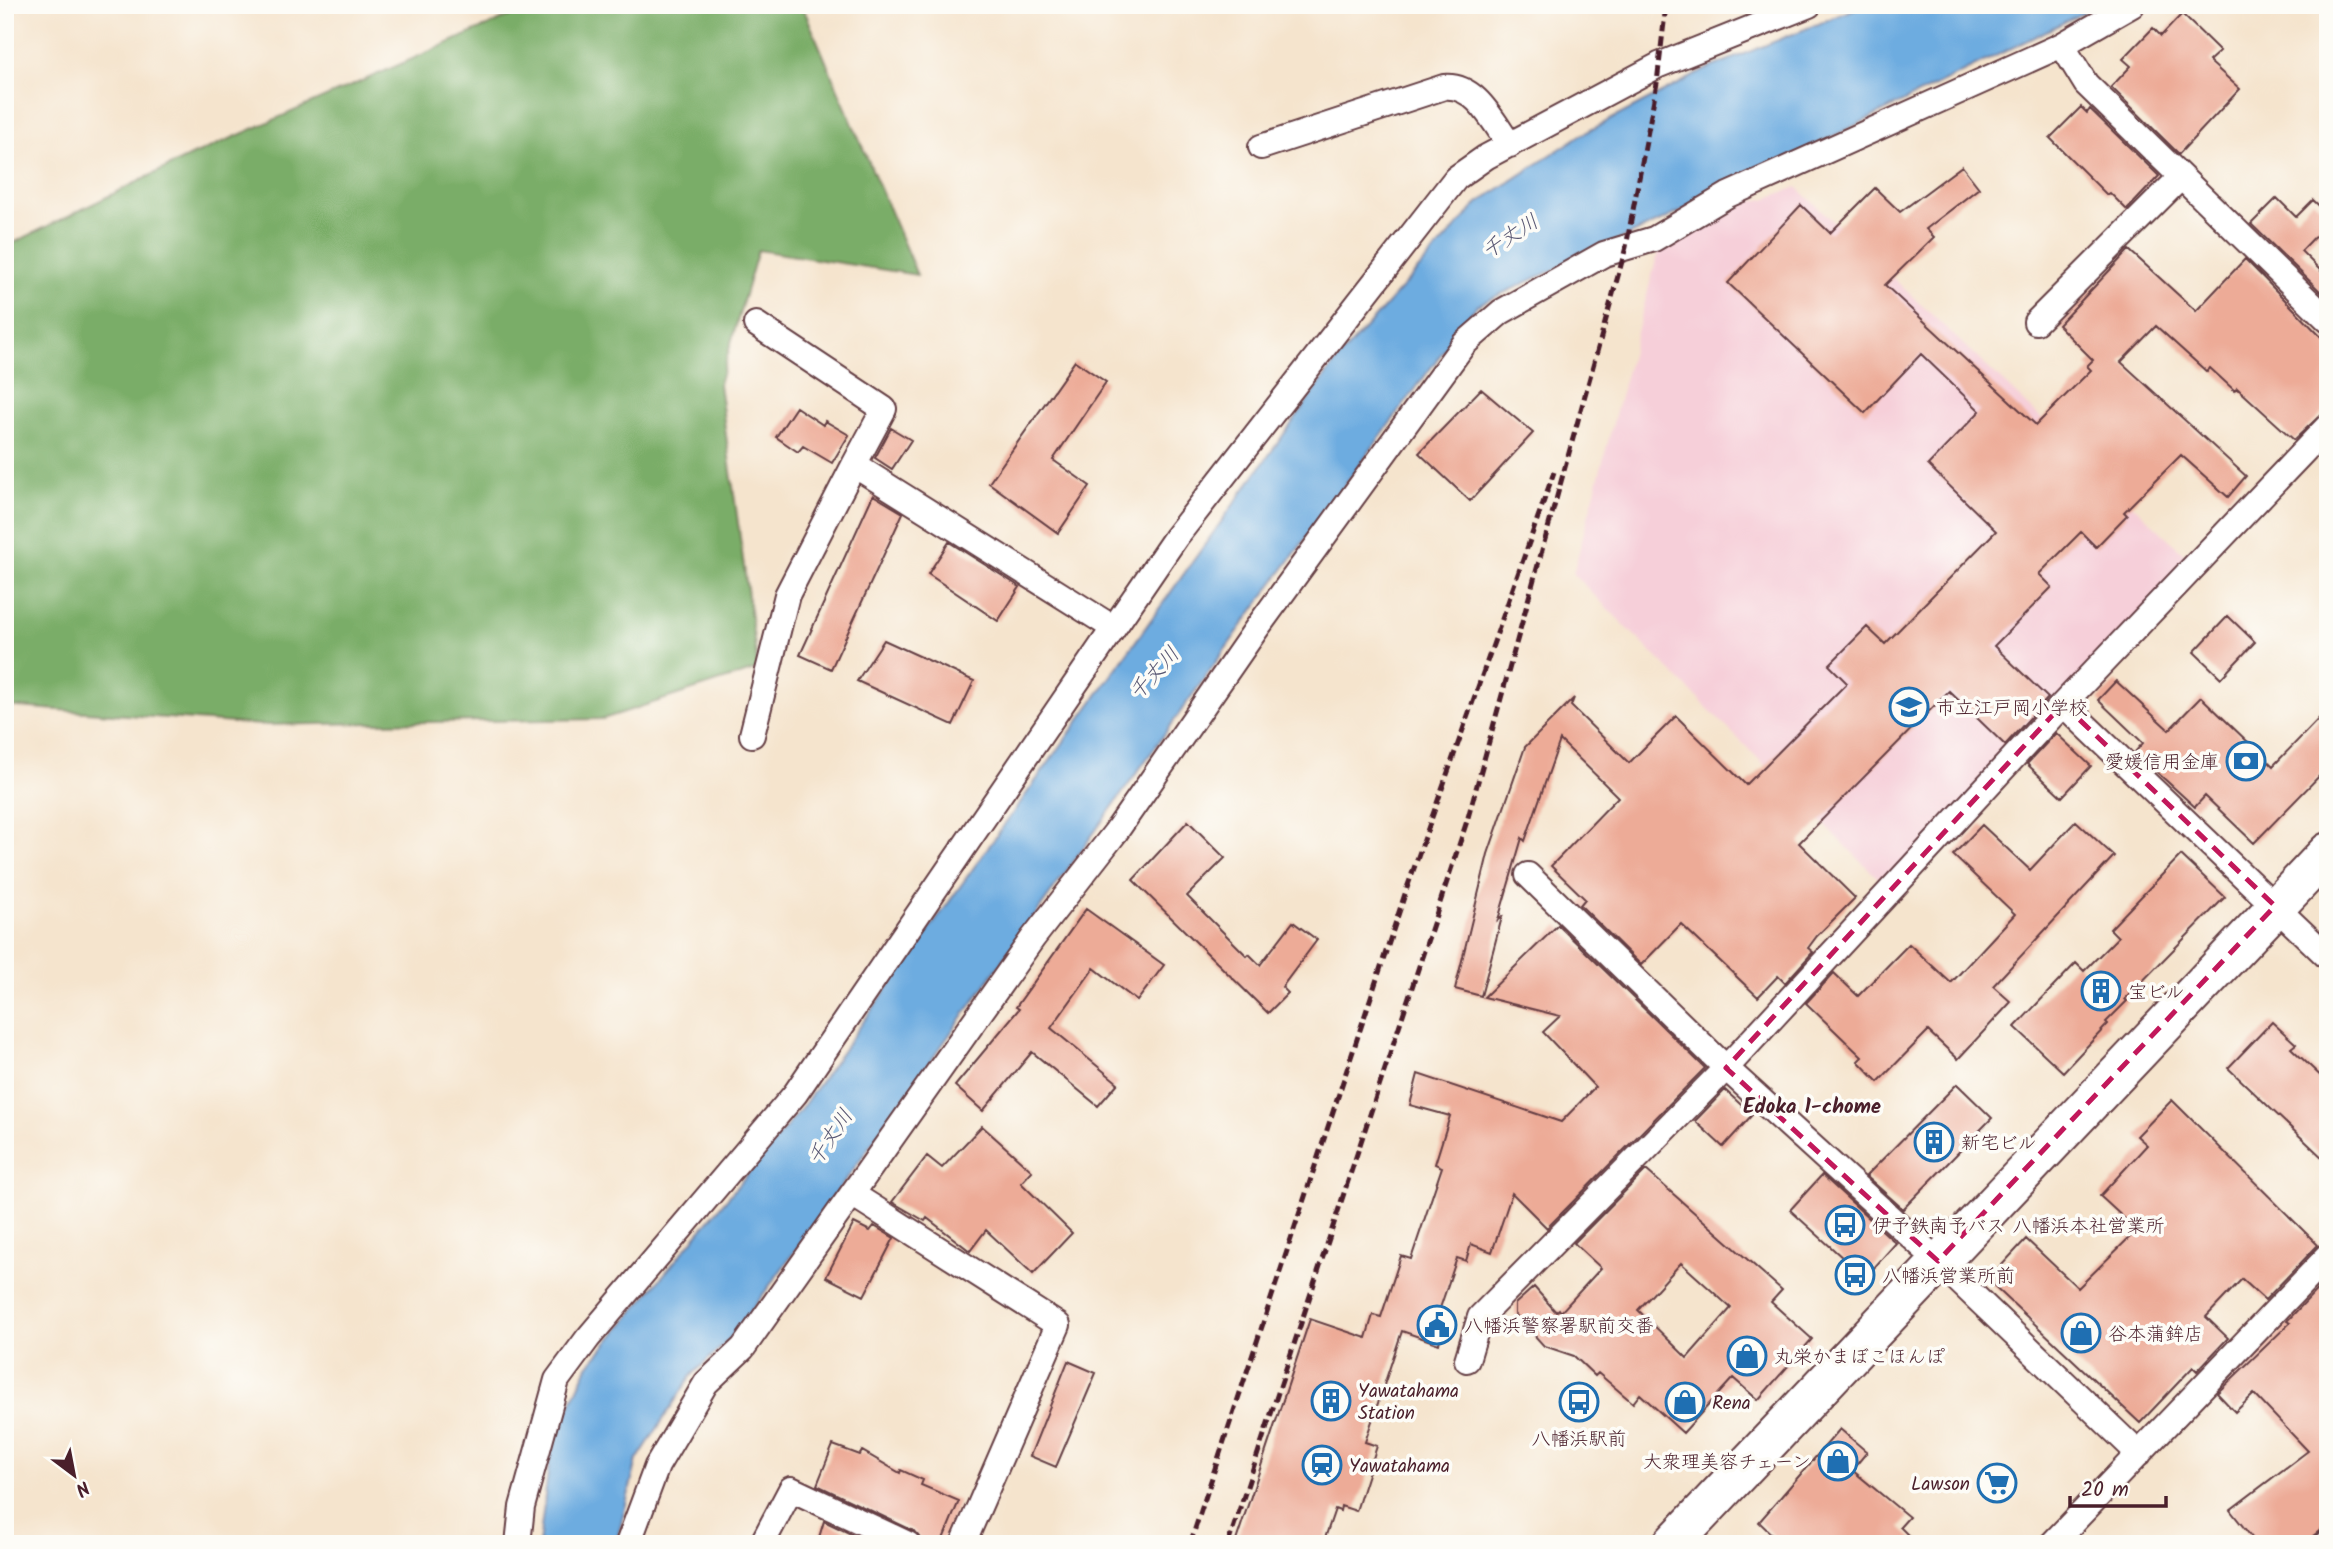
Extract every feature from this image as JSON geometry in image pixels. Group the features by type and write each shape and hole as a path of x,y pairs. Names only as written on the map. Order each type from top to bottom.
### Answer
{"highway":[{"path":"1672,1544 2328,852"}],"street":[{"path":"518,1544 522,1507 557,1380 588,1338 795,1094 1176,537 1457,178 1510,145 1659,65 1809,5"},
{"path":"628,1544 657,1466 706,1383 743,1348 1033,938 1115,833 1257,628 1464,344 1501,312 1604,254 1654,239 1756,181 2062,45 2132,5"},
{"path":"2062,45 2086,84 2328,320"},
{"path":"1261,147 1444,87 1459,85 1471,93 1510,145"},
{"path":"2036,323 2180,177"},
{"path":"752,735 787,595 884,410 756,324"},
{"path":"1467,1360 1480,1318 1726,1068 2063,704 2328,426"},
{"path":"854,465 1112,628"},
{"path":"2063,704 2328,957"},
{"path":"1528,875 1726,1068 1938,1261 2139,1454"},
{"path":"852,1194 1058,1325 963,1544"},
{"path":"2052,1544 2328,1256"},
{"path":"762,1544 791,1489 908,1544"}],"highlighted area":[{"path":"2063,704 2275,906 1938,1261 1726,1068"}],"shaded area":[{"path":"1797,187 2193,562 1885,885 1573,574 1659,249 1728,205 1765,199"}],"green space":[{"path":"535,5 802,5 917,275 758,250 719,384 758,669 603,719 262,725 5,706 5,247 182,160"}],"water":[{"name":"千丈川","path":"1864,5 2099,5 1678,213 1477,305 1254,609 732,1337 691,1376 637,1460 616,1544 539,1544 551,1448 588,1366 798,1113 1337,360 1478,203 1581,135 1707,69"}],"building":[{"path":"2182,14 2220,51 2209,61 2240,89 2179,154 2111,87 2131,66 2123,59 2153,28 2161,36"},
{"path":"2081,107 2087,113 2090,109 2159,176 2127,210 2110,193 2107,195 2050,138"},
{"path":"1962,166 1979,188 1926,229 1934,237 1885,285 2036,425 2091,370 2087,366 2093,360 2058,325 2129,250 2196,311 2245,259 2328,344 2328,408 2294,440 2237,388 2235,391 2210,368 2207,372 2156,326 2121,362 2246,476 2228,497 2181,455 2124,512 2127,515 2096,547 2081,532 2039,574 2052,587 1994,646 2048,698 2005,745 1949,691 1799,843 1855,898 1817,936 1808,948 1813,952 1785,983 1778,976 1758,997 1681,924 1641,965 1580,905 1585,899 1551,866 1618,797 1560,740 1525,841 1522,838 1498,920 1502,917 1481,996 1455,989 1488,854 1525,747 1574,698 1571,706 1629,763 1676,716 1746,785 1847,683 1829,665 1867,627 1885,644 1996,531 1928,465 1980,411 1921,354 1865,413 1728,283 1801,205 1830,233 1875,188 1900,212"},
{"path":"2277,198 2296,217 2313,200 2328,214 2328,223 2301,251 2328,278 2328,289 2323,294 2251,224"},
{"path":"1075,361 1106,382 1053,460 1090,486 1058,533 989,483"},
{"path":"1481,389 1533,433 1470,501 1419,453"},
{"path":"796,407 823,425 825,421 849,435 832,463 803,446 798,452 776,437"},
{"path":"891,428 911,440 892,469 875,458"},
{"path":"873,495 903,513 831,669 800,655"},
{"path":"949,542 1020,587 998,621 928,574"},
{"path":"2228,616 2255,642 2221,678 2194,652"},
{"path":"884,640 974,681 953,725 857,681"},
{"path":"2116,681 2169,730 2201,697 2273,766 2328,709 2328,767 2254,843 2205,796 2195,807 2135,752 2143,743 2098,700"},
{"path":"2056,733 2091,766 2062,797 2027,764"},
{"path":"1188,821 1225,858 1187,896 1247,956 1249,954 1260,965 1293,922 1317,940 1282,987 1288,993 1268,1013 1133,880"},
{"path":"2076,821 2114,856 1993,986 2011,1002 1958,1059 1928,1031 1878,1082 1858,1061 1862,1057 1806,1003 1834,973 1858,996 1909,944 1951,983 2015,914 1953,855 1982,825 2030,870"},
{"path":"2181,855 2225,897 2125,999 2127,1001 2106,1022 2108,1024 2063,1072 2015,1027 2076,963 2084,971 2118,937 2110,929"},
{"path":"1086,909 1164,965 1137,1001 1094,968 1051,1028 1118,1083 1098,1106 1032,1052 983,1111 955,1086 1019,1009 1016,1007"},
{"path":"1558,925 1705,1068 1547,1228 1512,1193 1492,1252 1471,1244 1466,1261 1457,1258 1437,1317 1444,1319 1439,1344 1402,1331 1365,1442 1377,1446 1356,1511 1341,1506 1340,1511 1335,1509 1323,1544 1235,1544 1310,1319 1366,1338 1373,1315 1381,1317 1401,1256 1411,1259 1442,1167 1435,1164 1450,1116 1410,1105 1418,1074 1561,1122 1595,1087 1543,1032 1560,1016 1484,997"},
{"path":"2272,1022 2296,1044 2291,1048 2328,1083 2328,1163 2228,1068"},
{"name":"新宅ビル","path":"1957,1084 1992,1118 1903,1209 1866,1176"},
{"path":"1725,1090 1752,1115 1723,1147 1695,1121"},
{"path":"2172,1100 2318,1245 2265,1300 2242,1279 2206,1317 2228,1338 2197,1371 2193,1367 2140,1423 1988,1280 2026,1239 2078,1288 2137,1230 2100,1196 2147,1145 2137,1136"},
{"path":"982,1126 1032,1171 1021,1183 1072,1233 1033,1274 986,1230 970,1251 927,1218 925,1221 892,1202 927,1156 942,1168"},
{"path":"1646,1170 1782,1290 1771,1302 1812,1339 1758,1400 1733,1378 1683,1433 1640,1394 1633,1403 1598,1373 1595,1376 1574,1356 1544,1346 1515,1314 1515,1304 1534,1287 1556,1312 1559,1309 1561,1312 1601,1268 1574,1243","holes":["1681,1263 1731,1308 1687,1358 1638,1310"]},
{"name":"伊予鉄南予バス 八幡浜本社営業所","path":"1822,1175 1896,1243 1865,1278 1790,1210"},
{"path":"854,1223 870,1231 874,1226 894,1238 864,1296 826,1277"},
{"path":"2328,1278 2328,1524 2303,1544 2257,1544 2230,1510 2308,1451 2254,1394 2235,1412 2217,1393 2290,1323 2287,1321"},
{"path":"1068,1361 1096,1373 1056,1467 1030,1456"},
{"path":"1840,1429 1867,1452 1852,1470 1909,1517 1900,1527 1917,1544 1782,1544 1759,1522"},
{"path":"833,1445 860,1455 862,1451 900,1473 901,1470 923,1480 921,1485 959,1501 941,1544 923,1544 914,1531 817,1485"},
{"path":"824,1521 872,1544 817,1544"}],"railway":[{"path":"1228,1544 1467,821 1626,247 1657,83 1666,5"},
{"path":"1190,1544 1407,888 1554,472"}],"place":[{"name":"市立江戸岡小学校","path":"1909,707"},
{"name":"愛媛信用金庫","path":"2246,761"},
{"name":"宝ビル","path":"2101,991"},
{"name":"新宅ビル","path":"1934,1142"},
{"name":"伊予鉄南予バス 八幡浜本社営業所","path":"1845,1225"},
{"name":"八幡浜営業所前","path":"1855,1275"},
{"name":"八幡浜警察署駅前交番","path":"1437,1325"},
{"name":"谷本蒲鉾店","path":"2081,1333"},
{"name":"丸栄かまぼこほんぽ","path":"1747,1356"},
{"name":"Yawatahama Station","path":"1331,1401"},
{"name":"八幡浜駅前","path":"1579,1402"},
{"name":"Rena","path":"1685,1402"},
{"name":"大衆理美容チェーン","path":"1838,1461"},
{"name":"Yawatahama","path":"1322,1465"},
{"name":"Lawson","path":"1997,1483"}],"district":[{"name":"Edoka 1-chome","path":"1812,1106"}]}
